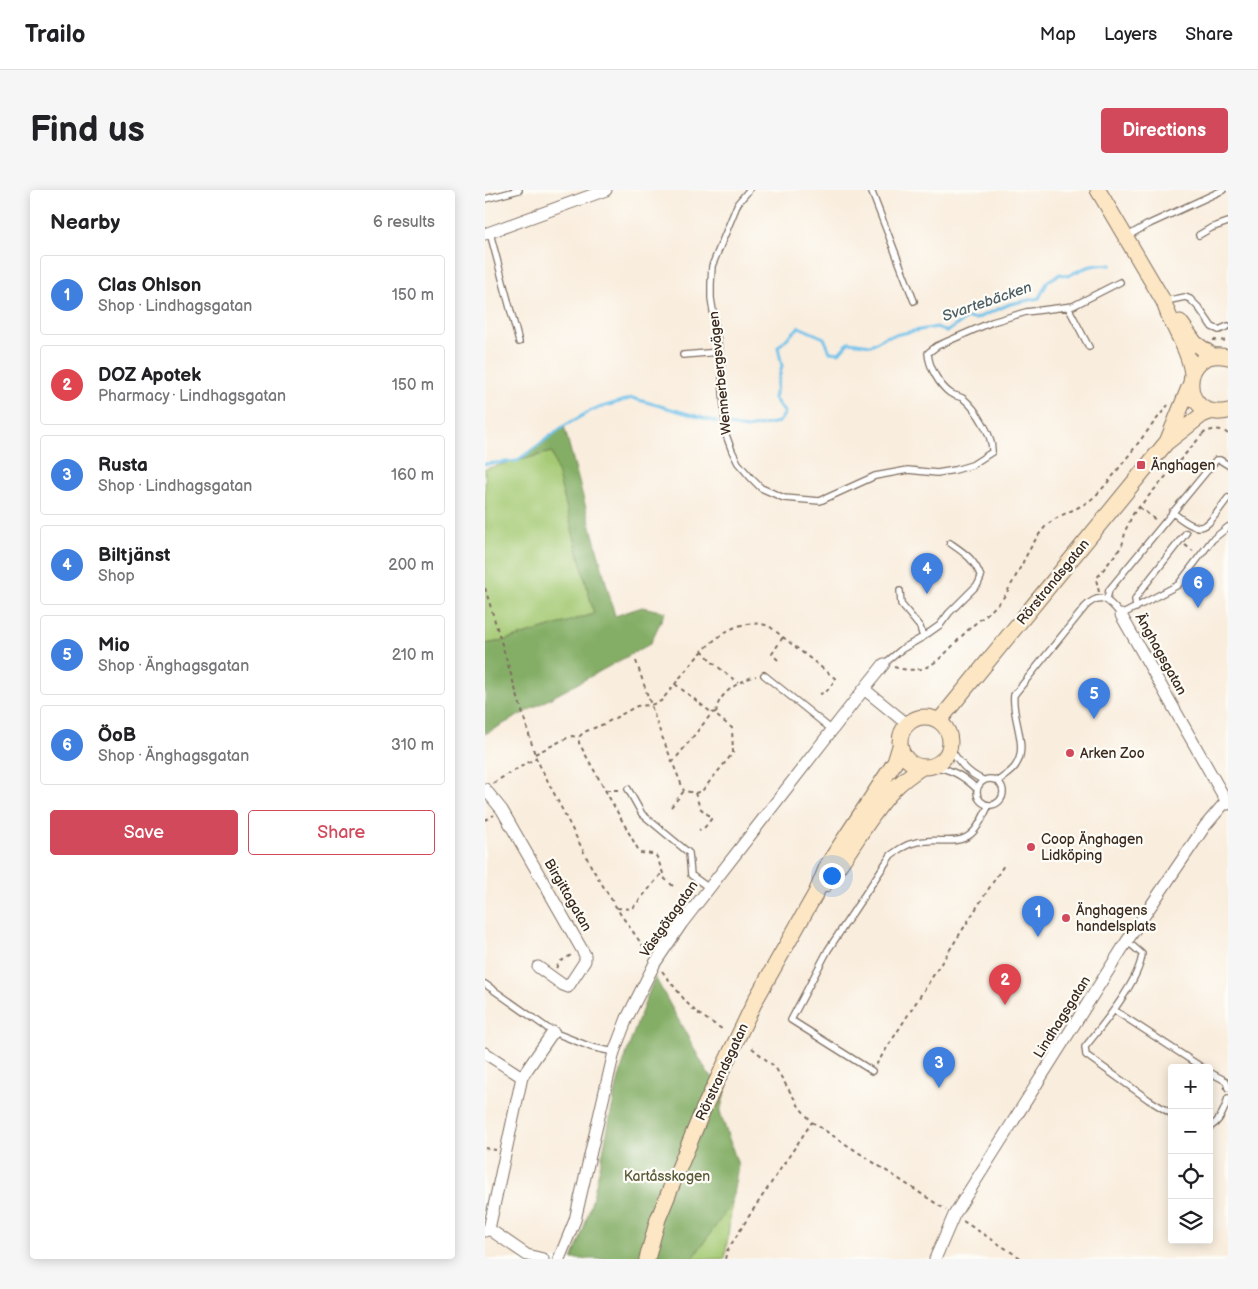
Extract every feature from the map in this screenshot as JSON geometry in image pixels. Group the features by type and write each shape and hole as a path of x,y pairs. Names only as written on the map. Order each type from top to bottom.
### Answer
{"main road":[{"path":"1098,190 1164,302 1174,312 1184,329 1195,343 1222,355"},
{"path":"1164,302 1167,315 1191,363 1192,394 1204,408 1222,412"},
{"path":"1191,380 1200,362 1222,355"},
{"name":"Rörstrandsgatan","path":"1166,443 1191,380"},
{"name":"Rörstrandsgatan","path":"939,721 1166,443 1201,415 1222,412"},
{"path":"907,724 917,718 934,718 946,730 949,746"},
{"name":"Rörstrandsgatan","path":"647,1259 658,1219 707,1102 756,999 816,893 828,864 895,762 903,731 907,724"},
{"path":"900,746 908,760 915,764 926,766"},
{"name":"Rörstrandsgatan","path":"816,893 837,870 868,823 893,790 926,766 943,759 949,746"}],"street":[{"path":"488,233 606,190"},
{"name":"Änghagsgatan","path":"1121,615 1227,801"},
{"name":"Västgötagatan","path":"559,1259 575,1220 614,1052 627,1018 655,963 682,923 831,729 884,664"},
{"path":"864,689 893,715 907,724"},
{"name":"Birgittagatan","path":"488,786 582,950 585,961 568,987 538,967"},
{"name":"Lindhagsgatan","path":"935,1259 954,1215 1127,941 1205,826 1227,801"},
{"path":"543,1259 527,1255 487,1230 521,1078 553,1032"},
{"path":"485,1053 521,1078"}],"lane":[{"path":"485,199 519,190"},
{"name":"Wennerbergsvägen","path":"749,190 738,203 712,266 711,298 719,352 726,435 738,463 761,488 783,498 820,501 875,476 908,470 937,473 972,465 984,459 992,452 993,443 988,433 972,408 963,398 950,393 936,377 928,360 928,353 937,346 992,322 1026,312 1068,307 1095,296 1120,282"},
{"path":"871,190 914,302"},
{"path":"1126,237 1147,225 1223,190"},
{"path":"1199,234 1228,222"},
{"path":"488,233 519,342"},
{"path":"1164,302 1190,298 1211,327 1219,330 1228,326"},
{"path":"1068,307 1089,347"},
{"path":"683,355 719,352"},
{"path":"1104,599 1109,590 1161,525 1216,460 1228,466"},
{"path":"1172,512 1191,526 1201,528 1208,523 1228,498"},
{"name":"Änghagsgatan","path":"1121,615 1178,585 1212,540 1228,527"},
{"path":"1135,608 1135,599 1141,589 1186,533"},
{"path":"884,664 906,646 923,638 940,625 949,613 978,584 981,577 976,564 950,543"},
{"path":"900,591 901,604 920,627 923,638"},
{"path":"998,781 1015,767 1018,762 1019,734 1013,705 1014,695 1092,599 1104,599 1121,615"},
{"path":"764,675 831,729"},
{"path":"872,1071 791,1020 828,950 891,855 899,848 925,840 961,840 973,833 989,805 999,801 1003,796 1002,786 998,781 994,778 983,780 970,773 963,767 949,746"},
{"path":"926,766 951,771 965,779 977,789 979,800 989,805"},
{"path":"977,789 983,780"},
{"path":"628,789 642,814 689,853 691,875 709,888"},
{"path":"1127,941 1142,954 1141,963 1114,1010 1085,1047 1087,1056 1168,1112"},
{"path":"485,984 553,1032 591,1047 614,1052"},
{"path":"1114,1010 1197,1064"},
{"path":"1213,1074 1226,1081 1228,1088"},
{"path":"1213,1125 1224,1111 1228,1098"}],"path":[{"path":"884,664 900,669 924,668 935,662 991,611 1001,600 1036,539 1047,525 1084,505 1109,481 1172,399"},
{"path":"1104,599 1097,588 1096,579 1122,546 1126,529 1133,514 1174,464 1203,435"},
{"path":"1139,507 1161,525"},
{"path":"1180,541 1200,556"},
{"path":"485,588 536,758 592,868 655,963 675,986 687,1004 697,1013 722,1029"},
{"path":"673,886 662,873 657,858 653,854 641,853 639,851 579,743 579,737 584,732 604,724 637,706 651,705 661,701 702,650 731,628 739,625 763,624 769,626 836,680 826,692 820,694"},
{"path":"777,660 773,654 774,649 783,637"},
{"path":"702,650 712,662 738,683"},
{"path":"636,661 684,792"},
{"path":"684,792 695,793 702,791 733,753 732,728 717,716 717,705 731,687 753,677 764,675"},
{"path":"675,684 712,713"},
{"path":"672,763 712,713 716,712"},
{"path":"535,754 572,736 579,737"},
{"path":"488,786 536,758"},
{"path":"605,790 628,789"},
{"path":"671,806 684,792"},
{"path":"695,793 700,808 712,818 705,828 699,830"},
{"path":"872,1071 1004,865"},
{"path":"617,908 632,909 662,873"},
{"path":"550,976 561,961 582,950"},
{"path":"752,1048 775,1067 800,1108 812,1122 1022,1259"},
{"path":"725,1259 727,1251 746,1220 812,1122"}],"green space":[{"path":"564,426 615,616 642,607 665,612 650,644 485,734 485,644 502,641 594,614 552,452 517,461"},
{"path":"552,451 594,614 502,641 485,644 485,469"},
{"name":"Kartåsskogen","path":"655,977 708,1074 727,1085 720,1112 738,1165 732,1203 692,1259 572,1259 581,1237 594,1193 619,1078 631,1039"},
{"path":"732,1203 725,1259 692,1259"}],"waterway":[{"name":"Svartebäcken","path":"728,425 747,428 779,422 785,413 774,398 782,366 778,347 799,327 824,338 830,352 839,353 849,342 871,345 885,337 937,327 946,332 967,318 975,319 1010,304 1039,298 1048,281 1060,274 1068,276 1089,267 1111,265"},
{"name":"Svartebäcken","path":"485,464 517,461 564,426 592,410 632,398 717,422"}],"place":[{"name":"Änghagen","path":"1141,465"},
{"name":"Biltjänst","path":"927,594"},
{"name":"ÖoB","path":"1198,608"},
{"name":"Mio","path":"1094,719"},
{"name":"Arken Zoo","path":"1070,753"},
{"name":"Coop Änghagen Lidköping","path":"1031,847"},
{"name":"Änghagens handelsplats","path":"1066,918"},
{"name":"Clas Ohlson","path":"1038,937"},
{"name":"DOZ Apotek","path":"1005,1005"},
{"name":"Rusta","path":"939,1088"}]}
